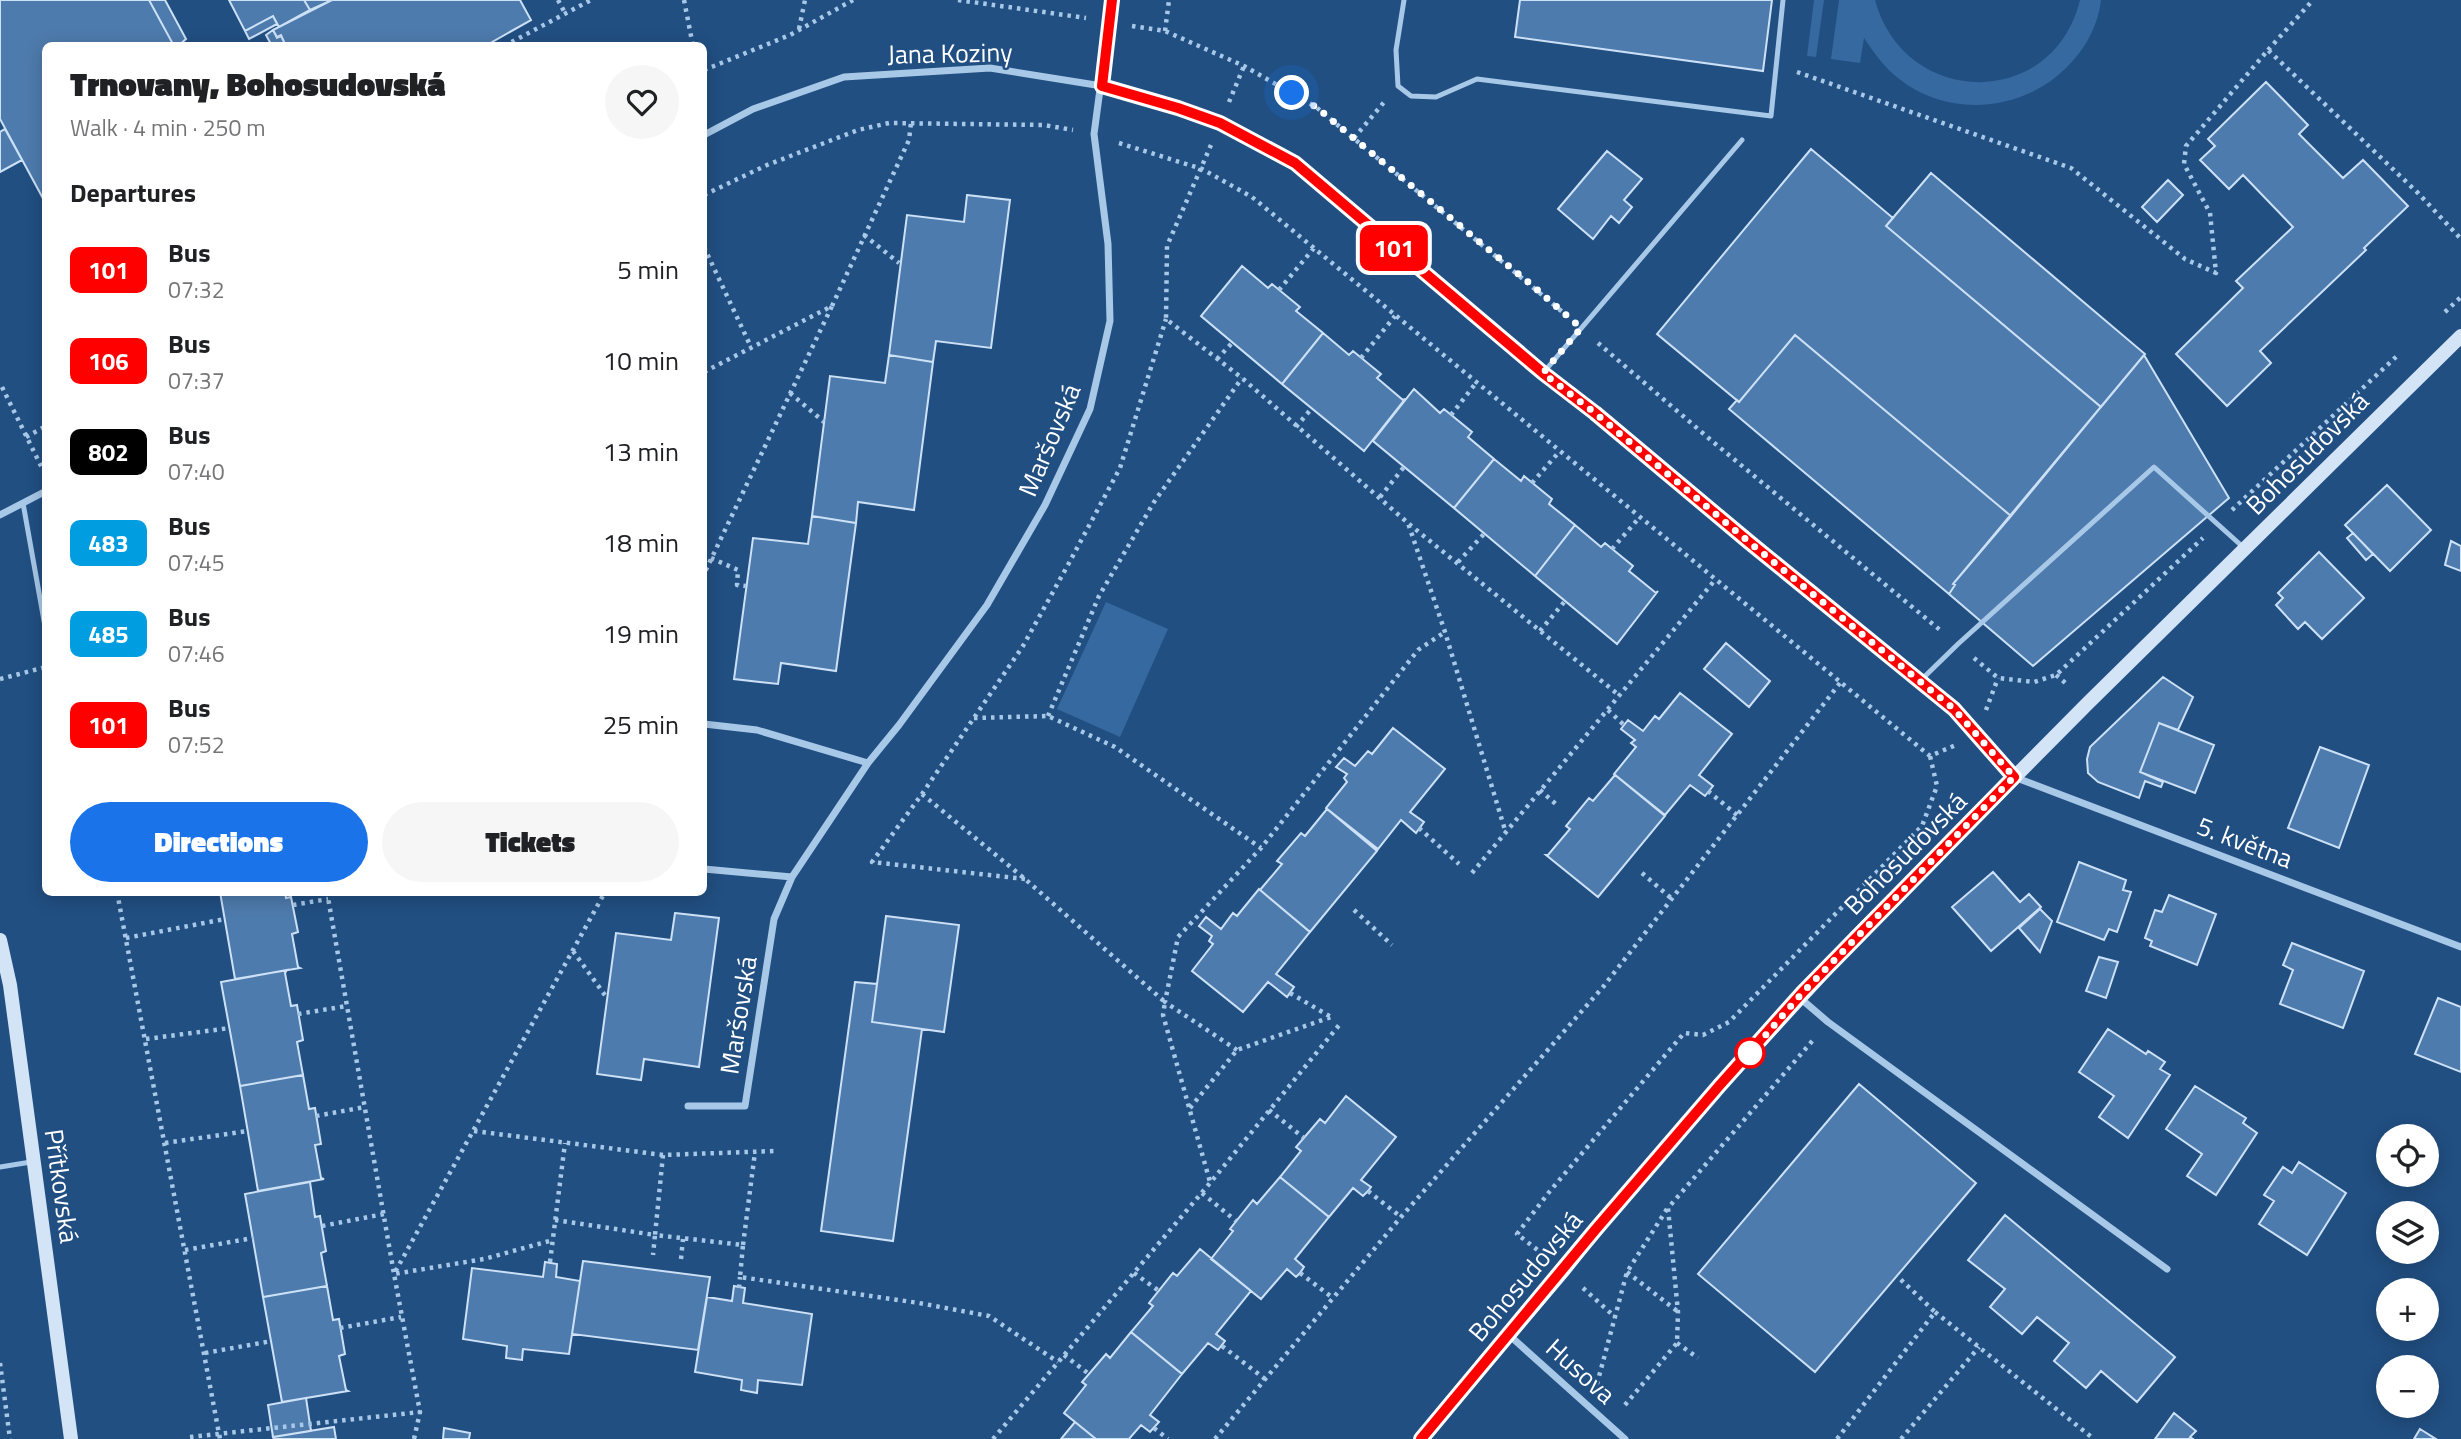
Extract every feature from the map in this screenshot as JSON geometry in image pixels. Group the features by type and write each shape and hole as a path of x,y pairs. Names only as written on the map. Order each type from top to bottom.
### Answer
{"street":[{"name":"Maršovská","path":"688,1107 745,1106 774,919 792,877 868,763 987,605 1045,505 1090,410 1111,321 1108,244 1094,134 1112,0"},
{"name":"Jana Koziny","path":"707,133 753,109 844,77 990,68 1102,86 1220,123 1295,163 1543,373 1954,709 2014,777"},
{"name":"Bohosudovská","path":"1422,1439 1596,1229 1800,997 2014,777 2461,336"},
{"path":"0,515 42,493"},
{"path":"707,724 757,730 868,763"},
{"name":"5. května","path":"2014,777 2461,947"},
{"path":"707,869 792,877"},
{"name":"Přítkovská","path":"0,940 10,985 71,1439"},
{"path":"1800,997 1828,1022 2167,1269"},
{"name":"Husova","path":"1508,1335 1625,1439"}],"lane":[{"path":"1404,0 1396,50 1398,86 1411,96 1436,97 1478,79 1771,116 1783,0"},
{"path":"1543,373 1742,140"},
{"path":"1919,682 2154,467 2245,549"},
{"path":"23,503 42,610"},
{"path":"0,1167 34,1161"}],"path":[{"path":"558,0 565,13"},
{"path":"511,42 591,0"},
{"path":"684,0 692,42"},
{"path":"799,30 805,0"},
{"path":"707,69 799,30 853,0"},
{"path":"958,0 1165,31 1244,66 1316,107 1533,286 1712,441"},
{"path":"1165,31 1169,0"},
{"path":"1776,64 2071,168 2185,259 2216,273 2210,213 2184,163 2186,146 2313,0"},
{"path":"2268,50 2418,193 2461,239"},
{"path":"1220,123 1244,66"},
{"path":"1354,138 1383,103"},
{"path":"707,194 767,165 858,131 889,123 1044,125 1094,134 1202,169 1252,197 1840,683 1603,987 1401,1217 1214,1439"},
{"path":"707,563 832,306 909,139 911,123"},
{"path":"1025,879 872,862 1023,646 1119,468 1166,319 1167,246 1202,169"},
{"path":"864,235 900,262"},
{"path":"1279,290 1314,248"},
{"path":"707,253 751,347"},
{"path":"707,370 832,306"},
{"path":"1362,358 1395,316"},
{"path":"1166,319 1242,378 1408,523 1620,696"},
{"path":"1217,359 1233,342"},
{"path":"1048,716 1099,597 1154,502 1242,378"},
{"path":"1451,415 1476,383"},
{"path":"1,387 42,468"},
{"path":"790,393 824,422"},
{"path":"1296,427 1312,408"},
{"path":"26,437 42,428"},
{"path":"1532,483 1559,452"},
{"path":"1380,498 1404,467"},
{"path":"1612,549 1639,517"},
{"path":"1408,523 1505,830"},
{"path":"1458,562 1484,534"},
{"path":"711,558 738,570 737,586 746,586"},
{"path":"1472,873 1715,580"},
{"path":"1540,631 1566,601"},
{"path":"1210,1183 1163,1015 1178,937 1261,848 1418,650 1444,632"},
{"path":"0,680 42,668"},
{"path":"1608,710 1624,725"},
{"path":"973,718 1048,716 1115,747 1261,848"},
{"path":"1615,1317 1564,1270 1517,1234 1684,1033 1703,1035 1729,1022 1922,826 1937,786 1930,756"},
{"path":"1540,790 1558,806"},
{"path":"1708,791 1737,815"},
{"path":"922,794 1025,879 1165,1002 1237,1049"},
{"path":"1419,828 1458,864"},
{"path":"1642,873 1672,899"},
{"path":"118,896 220,1436"},
{"path":"328,896 420,1412 414,1439"},
{"path":"394,1274 603,896"},
{"path":"293,905 328,899"},
{"path":"1354,910 1392,945"},
{"path":"126,938 225,919"},
{"path":"573,951 607,998"},
{"path":"1189,1108 1237,1049 1331,1017 1290,993"},
{"path":"298,1014 347,1006"},
{"path":"1606,1392 1597,1385 1627,1272 1668,1208 1828,1022"},
{"path":"994,1439 1202,1193 1340,1024"},
{"path":"146,1039 230,1028"},
{"path":"316,1116 365,1107"},
{"path":"1269,1110 1304,1138"},
{"path":"165,1143 248,1131"},
{"path":"474,1131 663,1155 775,1151"},
{"path":"550,1262 565,1143"},
{"path":"739,1288 755,1152"},
{"path":"653,1255 663,1155"},
{"path":"1368,1191 1401,1217"},
{"path":"1202,1193 1236,1221"},
{"path":"1609,1424 1677,1343 1678,1312 1668,1208"},
{"path":"322,1226 383,1214"},
{"path":"555,1220 743,1245"},
{"path":"185,1250 253,1238"},
{"path":"681,1259 683,1238"},
{"path":"394,1274 484,1259 553,1240"},
{"path":"1627,1272 1678,1312"},
{"path":"1134,1273 1159,1291"},
{"path":"1300,1273 1333,1298"},
{"path":"1897,1276 1935,1312 2093,1439"},
{"path":"740,1277 989,1316 1058,1362"},
{"path":"1837,1439 1935,1312"},
{"path":"340,1328 402,1317"},
{"path":"205,1353 272,1341"},
{"path":"1677,1343 1698,1358"},
{"path":"1222,1346 1265,1379"},
{"path":"1901,1439 1979,1347"},
{"path":"1064,1355 1089,1374"},
{"path":"0,1363 10,1439"},
{"path":"1616,1399 1625,1405"},
{"path":"190,1437 220,1436 420,1412"},
{"path":"1154,1428 1168,1439"}],"shaded area":[{"path":"1814,0 1824,0 1816,57 1807,56"},
{"path":"1839,0 1875,0 1891,36 1915,61 1945,77 1978,82 2011,77 2041,62 2065,36 2080,0 2101,0 2097,20 2089,38 2065,69 2027,94 1983,105 1939,100 1917,91 1888,69 1864,38 1860,63 1831,59"},
{"path":"1106,602 1168,629 1120,737 1057,709"}],"building":[{"path":"0,0 149,0 172,42 42,42 42,197 0,119"},
{"path":"149,0 165,0 186,39 183,42 172,42"},
{"path":"229,0 304,0 310,10 279,27 273,16 245,31"},
{"path":"304,0 332,0 310,10"},
{"path":"332,0 520,0 531,20 492,42 284,42 281,35 277,37 273,30"},
{"path":"1520,0 1772,0 1763,71 1515,37"},
{"path":"273,16 277,24 249,39 245,31"},
{"path":"273,30 277,38 281,36 284,42 270,42 266,35"},
{"path":"2266,82 2308,125 2299,134 2343,178 2363,160 2408,206 2260,351 2271,363 2227,406 2176,354 2243,288 2236,281 2293,227 2243,175 2229,189 2200,160 2215,146 2208,139"},
{"path":"5,129 22,160 0,172 0,132"},
{"path":"1811,149 1893,218 1886,226 2101,407 2011,516 1795,335 1739,402 1657,334"},
{"path":"1607,151 1642,179 1624,200 1632,207 1619,223 1611,216 1593,239 1558,209"},
{"path":"1931,173 2145,354 2101,407 1886,226"},
{"path":"2168,180 2183,195 2157,222 2142,207"},
{"path":"967,195 1010,200 991,348 936,341 933,362 889,355 907,215 964,222"},
{"path":"1242,266 1268,288 1272,284 1300,307 1296,311 1323,333 1282,384 1201,316"},
{"path":"1323,333 1349,355 1353,351 1381,374 1377,378 1405,399 1364,451 1282,384"},
{"path":"1795,335 2011,516 1953,584 1955,585 1949,594 1729,409 1737,400 1739,402"},
{"path":"889,355 933,362 914,510 858,502 856,523 812,516 830,376 885,383"},
{"path":"2144,355 2229,498 2033,666 1949,594 1955,585 1953,584"},
{"path":"1414,389 1440,413 1444,409 1472,432 1468,437 1494,459 1454,508 1373,441"},
{"path":"1494,459 1521,481 1524,476 1552,499 1549,504 1575,525 1535,576 1454,508"},
{"path":"2387,485 2431,530 2390,571 2345,525"},
{"path":"812,516 856,523 836,671 781,663 778,684 734,679 753,538 808,544"},
{"path":"1575,525 1601,547 1605,543 1633,566 1629,571 1656,593 1658,591 1617,644 1535,576"},
{"path":"2353,533 2373,554 2366,560 2347,538"},
{"path":"2451,541 2461,546 2461,571 2445,565"},
{"path":"2319,552 2364,598 2322,639 2305,622 2298,629 2276,605 2283,598 2278,593"},
{"path":"1726,643 1770,681 1749,707 1704,669"},
{"path":"2163,677 2193,697 2178,730 2159,723 2140,772 2163,782 2161,787 2145,781 2139,798 2098,782 2088,773 2090,747"},
{"path":"1680,693 1732,734 1699,775 1713,786 1705,796 1690,785 1665,815 1614,774 1636,747 1631,743 1635,740 1621,729 1628,720 1643,731 1655,716 1659,719"},
{"path":"2159,723 2214,745 2195,793 2140,772"},
{"path":"1393,728 1445,769 1410,812 1424,822 1416,833 1401,820 1378,849 1326,808 1347,782 1344,778 1347,774 1336,767 1344,758 1355,766 1368,751 1372,754"},
{"path":"2320,747 2369,765 2339,848 2288,828"},
{"path":"1615,775 1665,816 1598,897 1546,855 1570,829 1566,826 1589,798 1593,801"},
{"path":"1327,809 1377,851 1310,932 1260,890 1282,864 1277,861 1301,833 1305,836"},
{"path":"2079,862 2126,880 2123,890 2131,892 2117,932 2109,929 2104,940 2057,922"},
{"path":"1993,872 2020,902 2029,894 2041,907 1991,951 1952,907"},
{"path":"1259,889 1310,932 1276,974 1294,987 1287,997 1268,982 1243,1012 1192,971 1213,944 1209,941 1212,936 1199,926 1206,917 1221,929 1233,913 1237,916"},
{"path":"2169,895 2216,914 2197,965 2150,946 2152,941 2145,938 2155,910 2162,912"},
{"path":"221,896 291,897 298,932 292,934 300,968 235,979"},
{"path":"2040,909 2052,921 2040,952 2019,928"},
{"path":"675,913 719,918 699,1067 644,1059 641,1080 597,1074 616,933 671,940"},
{"path":"886,916 959,925 944,1032 872,1022"},
{"path":"2292,943 2364,971 2343,1028 2280,1004 2293,970 2283,965"},
{"path":"2099,957 2118,962 2106,998 2086,991"},
{"path":"287,970 285,973 291,1006 297,1005 303,1040 297,1042 303,1075 240,1086 221,982"},
{"path":"855,982 877,984 872,1022 922,1029 893,1241 821,1231"},
{"path":"2438,998 2461,1007 2461,1072 2415,1054"},
{"path":"2108,1029 2146,1054 2148,1051 2165,1062 2160,1069 2170,1075 2128,1138 2099,1117 2114,1096 2079,1072"},
{"path":"303,1075 309,1109 315,1108 321,1144 315,1145 321,1178 324,1179 258,1191 240,1086"},
{"path":"1859,1084 1976,1183 1815,1372 1698,1274"},
{"path":"2195,1086 2246,1118 2243,1123 2257,1133 2216,1195 2187,1176 2202,1154 2166,1129"},
{"path":"1346,1096 1396,1137 1361,1180 1371,1187 1368,1191 1363,1196 1353,1188 1329,1217 1280,1177 1301,1151 1296,1147 1320,1119 1325,1123"},
{"path":"2299,1162 2346,1193 2307,1255 2259,1224 2274,1201 2264,1195 2283,1167 2292,1173"},
{"path":"1280,1177 1329,1217 1295,1259 1304,1267 1300,1273 1296,1277 1287,1269 1261,1299 1211,1259 1253,1200 1257,1204"},
{"path":"310,1182 315,1217 320,1216 326,1251 321,1253 327,1286 263,1297 245,1194"},
{"path":"2005,1215 2175,1357 2137,1402 2101,1371 2086,1388 2054,1361 2069,1343 2037,1317 2022,1334 1990,1307 2005,1289 1968,1260"},
{"path":"1200,1249 1251,1291 1216,1334 1225,1341 1218,1350 1208,1343 1182,1374 1131,1332 1153,1306 1149,1303 1173,1273 1177,1276"},
{"path":"583,1261 710,1277 698,1350 572,1334"},
{"path":"545,1262 557,1264 556,1277 580,1281 569,1354 523,1349 522,1360 506,1358 507,1346 463,1339 472,1268 543,1277"},
{"path":"327,1286 333,1320 339,1319 345,1354 339,1356 348,1391 282,1402 263,1297"},
{"path":"734,1286 745,1288 743,1303 812,1314 802,1385 758,1380 757,1393 741,1390 742,1380 695,1372 707,1297 732,1301"},
{"path":"1131,1332 1182,1374 1150,1415 1159,1422 1150,1432 1141,1425 1129,1439 1096,1439 1064,1413 1086,1385 1082,1382 1106,1354 1110,1358"},
{"path":"306,1398 311,1431 273,1437 268,1405"},
{"path":"2174,1413 2196,1431 2190,1437 2193,1439 2155,1439"},
{"path":"1075,1422 1096,1439 1061,1439"},
{"path":"334,1427 336,1439 273,1437"},
{"path":"444,1428 470,1433 469,1439 443,1439"},
{"path":"2420,1429 2436,1439 2414,1439"}],"bus line":[{"name":"101","path":"1112,0 1102,86 1220,123 1295,163 1543,373 1954,709 2014,777 1803,992 1596,1229 1421,1439"}],"route":[{"path":"1292,93 1316,107 1581,328 1543,373 1954,709 2014,777 1803,992 1750,1053"}]}
